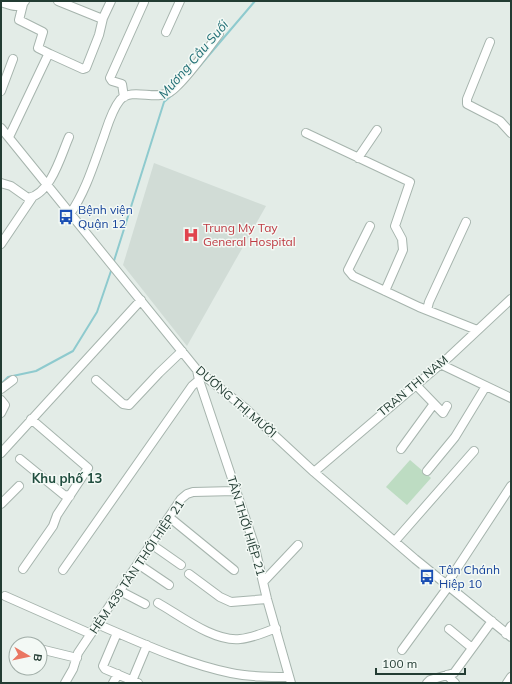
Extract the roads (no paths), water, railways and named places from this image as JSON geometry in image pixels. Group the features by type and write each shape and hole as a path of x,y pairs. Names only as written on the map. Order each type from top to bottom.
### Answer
{"street":[{"path":"24,2 19,20 42,31 43,36 38,48 83,69 86,68 111,1"},
{"path":"166,32 180,1"},
{"path":"1,2 17,7 24,2"},
{"path":"63,2 100,18 104,18"},
{"path":"124,97 122,84 112,81 110,78 144,2"},
{"path":"70,214 85,187 112,114 119,101 129,94 145,96 169,92 220,34"},
{"path":"490,42 467,99 467,104 500,121 511,133"},
{"path":"9,137 48,54 50,54"},
{"path":"1,91 14,59"},
{"name":"DƯƠNG THỊ MƯỜI","path":"1,128 46,186 198,370 245,408 314,472 447,586 509,636"},
{"path":"358,158 377,130"},
{"path":"306,133 410,182 395,226 402,239 403,250 385,291"},
{"path":"1,244 32,198 46,186 53,175 69,137"},
{"path":"1,183 11,186 28,198 32,198"},
{"path":"427,310 429,302 466,222"},
{"path":"370,226 348,270 353,276 427,310 477,330"},
{"name":"TRAN THI NAM","path":"314,472 440,364 511,299"},
{"path":"2,448 32,419 141,300"},
{"path":"96,380 123,404 129,405 182,351"},
{"path":"440,364 511,398"},
{"name":"TÂN THỚI HIỆP 21","path":"198,370 199,380 254,544 264,581 267,599 290,680"},
{"path":"1,389 13,380"},
{"path":"63,570 192,386 199,380"},
{"path":"415,384 443,413 447,406"},
{"path":"427,471 455,437 486,386"},
{"path":"1,400 5,405 1,413"},
{"path":"401,449 434,405"},
{"path":"24,569 53,526 56,515 88,468 88,466 32,419"},
{"path":"396,541 474,451"},
{"path":"20,459 64,495 70,496"},
{"path":"1,504 19,486"},
{"path":"402,650 447,586 511,486"},
{"name":"HẺM 439 TÂN THỚI HIỆP 21","path":"65,683 78,658 78,653 186,494 193,492 235,490"},
{"path":"169,517 234,570"},
{"path":"151,544 181,566"},
{"path":"264,581 298,545"},
{"path":"138,564 169,585"},
{"path":"189,574 220,598 230,602 267,599"},
{"path":"120,590 145,604"},
{"path":"5,596 91,634"},
{"path":"158,603 218,637 239,639 258,635 276,628"},
{"path":"427,683 430,680 454,673 492,621"},
{"path":"98,624 147,645 230,673 290,680"},
{"path":"509,636 511,626"},
{"path":"449,629 472,648"},
{"path":"117,633 103,666 105,669 135,682 147,645"},
{"path":"48,651 78,658"},
{"path":"114,683 118,674"},
{"path":"447,675 456,683"},
{"path":"507,683 511,677"}],"waterway":[{"name":"Mương Cầu Suối","path":"198,68 255,1"},
{"name":"Mương Cầu Suối","path":"113,264 164,102 172,95"},
{"name":"Mương Cầu Suối","path":"1,384 8,377 36,371 73,351 97,312 112,268"}],"place":[{"name":"Bệnh viện Quận 12","path":"66,217"},
{"name":"Trung My Tay General Hospital","path":"191,235"},
{"name":"Tân Chánh Hiệp 10","path":"427,577"}],"district":[{"name":"Khu phố 13","path":"67,478"}]}
